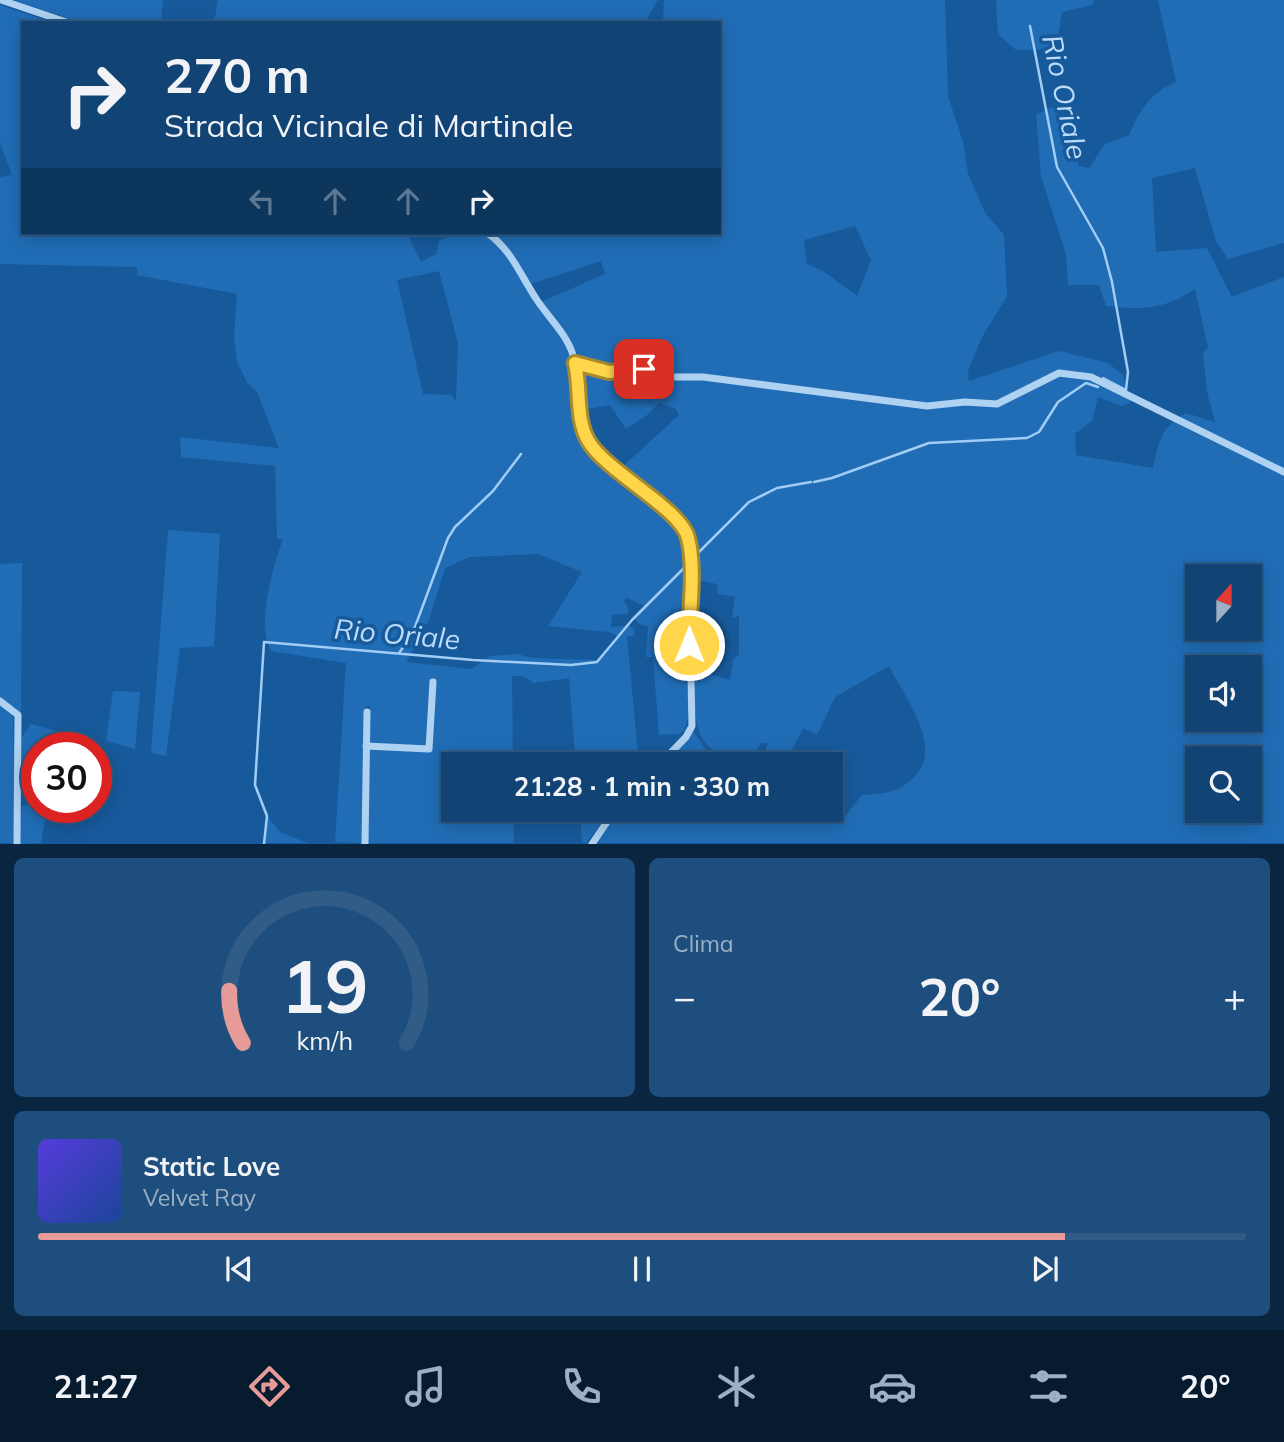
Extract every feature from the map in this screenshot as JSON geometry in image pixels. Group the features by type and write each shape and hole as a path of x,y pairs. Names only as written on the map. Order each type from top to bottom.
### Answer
{"street":[{"path":"1,0 63,21"},
{"path":"489,235 516,264 572,351 583,428 589,442 604,460 672,516 688,536 692,726 672,752"},
{"path":"575,363 609,372 644,369 672,377 703,377 927,406 965,402 997,404 1059,373 1091,377 1284,472"},
{"path":"366,746 429,748 433,682"},
{"path":"0,701 18,715 17,844"},
{"path":"365,844 367,712"},
{"path":"592,844 607,822"}],"shaded area":[{"path":"14,0 163,0 161,21 75,21"},
{"path":"218,0 658,0 645,21 214,21"},
{"path":"664,0 945,0 948,96 963,142 968,174 985,213 1004,235 1007,296 982,337 968,371 969,381 1059,351 1108,363 1123,375 1130,403 1122,406 1098,397 1092,421 1075,434 1076,455 1153,468 1162,436 1177,419 1186,413 1215,422 1207,392 1203,353 1208,347 1195,289 1163,305 1131,308 1106,306 1099,285 1068,285 1066,254 1041,176 1036,115 1053,107 1069,130 1079,166 1089,168 1105,144 1129,135 1147,103 1159,91 1176,82 1158,0 1284,0 1284,243 1228,259 1216,241 1195,168 1152,178 1156,252 1207,248 1232,297 1284,277 1284,843 594,843 609,822 843,822 862,795 891,791 904,786 916,775 923,763 925,750 918,720 889,666 835,697 817,735 803,728 791,752 764,752 768,743 761,743 755,752 717,752 705,743 696,719 694,669 730,680 733,660 739,654 739,616 732,618 735,597 718,594 717,584 692,579 690,536 682,520 620,469 679,415 676,409 659,403 646,416 626,429 610,405 587,409 577,352 541,302 605,274 601,261 531,284 504,242 494,235 721,235 721,21 667,21 663,18","holes":["855,226 871,260 857,296 823,271 807,264 804,240"]},
{"path":"996,0 1094,0 1092,5 1062,12 1056,49 1016,50 998,34"},
{"path":"0,5 48,21 21,21 21,235 408,235 421,262 436,254 439,241 452,235 482,235 499,246 571,353 586,443 672,519 686,543 684,632 689,712 685,730 679,734 659,735 653,657 646,657 648,627 637,623 635,616 644,606 626,597 624,601 629,610 627,614 612,615 611,627 629,626 634,629 634,636 627,636 638,752 575,752 569,678 534,683 523,676 512,676 513,752 441,752 441,822 513,822 514,843 368,843 370,706 365,706 363,843 335,842 346,663 271,651 267,640 265,626 268,595 283,539 277,539 275,466 181,457 180,437 279,448 257,392 248,384 237,362 234,337 237,294 137,275 137,267 0,264 0,177 12,175 0,143","holes":["439,271 458,343 456,401 451,395 423,394 397,280","538,554 582,572 548,626 609,632 618,636 596,660 532,658 517,654 491,656 471,669 406,662 429,620 445,568 470,557"]},
{"path":"168,530 220,534 214,646 180,648 166,756 151,753"},
{"path":"22,563 21,714 0,699 0,564"},
{"path":"113,691 140,692 135,749 112,743 112,732 107,732"},
{"path":"0,703 9,709 13,718 16,843 0,843"},
{"path":"31,724 60,732 25,732"},
{"path":"693,731 708,752 674,752"},
{"path":"267,816 280,832 308,843 264,843"},
{"path":"21,819 21,823 44,823 41,843 19,844"},
{"path":"581,822 602,822 586,843 582,843"}],"waterway":[{"name":"Rio Oriale","path":"1030,26 1057,167 1103,248 1112,282 1128,372 1126,390 1103,378"},
{"name":"Rio Oriale","path":"814,482 929,443 1027,438 1039,432 1058,402 1086,383 1098,387"},
{"path":"399,653 412,635 448,538 455,527 493,491 521,454"},
{"name":"Rio Oriale","path":"690,561 749,502 777,488 811,482"},
{"name":"Rio Oriale","path":"264,844 267,816 255,785 264,642 473,660 571,665 597,662 632,620 687,565"}],"route":[{"path":"644,369 609,372 585,363 575,363 580,383 583,428 589,442 604,460 672,516 688,536 689,645"}]}
